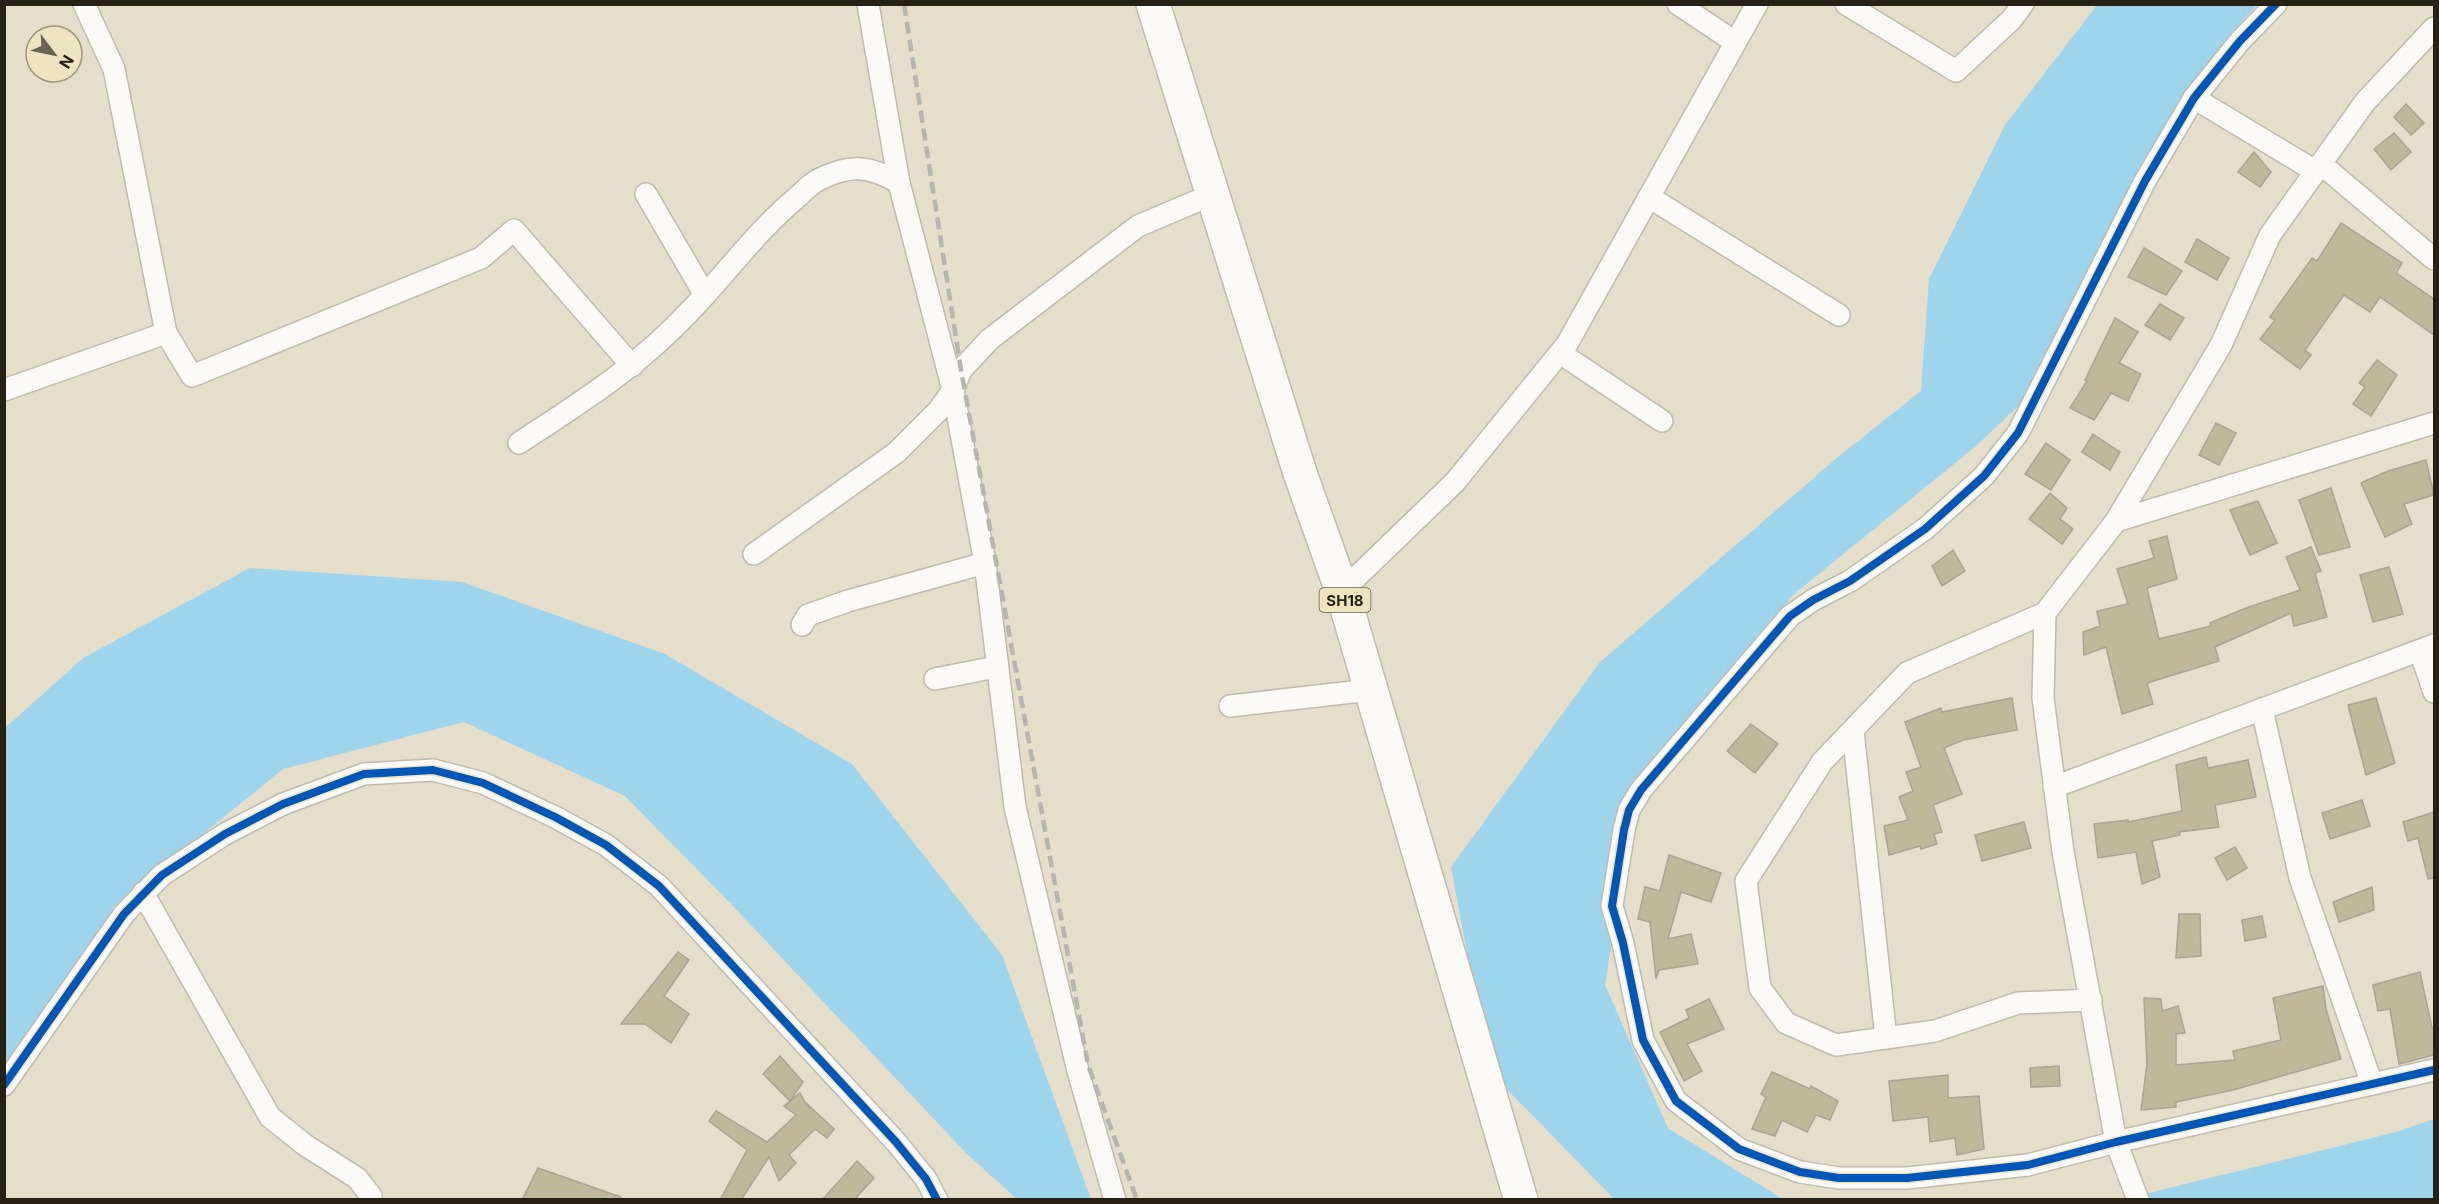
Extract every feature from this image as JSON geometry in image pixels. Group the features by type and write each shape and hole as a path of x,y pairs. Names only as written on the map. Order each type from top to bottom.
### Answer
{"main road":[{"name":"SH18","path":"1153,4 1210,195 1300,474 1342,591 1521,1200"}],"street":[{"path":"84,4 114,69 166,333 192,376 481,258 514,230 632,366"},
{"path":"868,4 898,183 953,390 985,563 1015,807 1078,1071 1115,1200"},
{"path":"1678,4 1735,42"},
{"path":"1342,591 1455,482 1560,353 1757,4"},
{"path":"1846,4 1956,71 2012,20 2023,4"},
{"path":"2276,4 2240,41 2194,98 2145,181 2018,433 1984,476 1925,529 1850,581 1813,600 1790,616 1660,764 1629,810 1612,906 1623,943 1643,1040 1676,1101 1739,1149 1800,1172 1839,1178 1907,1178 2028,1165 2116,1142 2434,1070"},
{"path":"2091,1000 2018,1003 1935,1031 1836,1045 1786,1023 1760,988 1746,881 1822,762 1907,673 2045,613 2116,521 2221,345 2270,235 2365,102 2434,28"},
{"path":"2194,98 2318,168 2434,259"},
{"path":"519,443 632,366 705,295 780,212 816,181 850,168 879,172 898,183"},
{"path":"646,194 705,295"},
{"path":"754,554 897,452 938,411 953,390 961,370 990,339 1138,226 1210,195"},
{"path":"1648,197 1839,315"},
{"path":"4,390 166,333"},
{"path":"1560,353 1662,421"},
{"path":"2116,521 2434,423"},
{"path":"802,625 808,615 848,601 985,563"},
{"path":"2045,613 2043,698 2062,852 2116,1142 2138,1200"},
{"path":"2055,787 2427,648 2434,692"},
{"path":"935,679 996,667"},
{"path":"1230,706 1370,690"},
{"path":"2262,709 2300,878 2372,1084"},
{"path":"1852,731 1886,1038"},
{"path":"4,1085 124,914 162,875 225,834 283,804 364,774 432,770 483,783 606,845 659,886 896,1142 926,1179 937,1200"},
{"path":"143,893 270,1117 305,1145 357,1178 371,1196 370,1200"}],"water":[{"path":"2097,5 2257,5 2241,22 2060,367 1976,446 1793,595 1633,808 1605,985 1668,1128 1783,1199 1614,1199 1489,1071 1451,867 1600,662 1838,457 1921,391 1929,279 2005,125"},
{"path":"250,568 462,582 665,654 852,764 1002,955 1091,1199 1017,1199 967,1154 730,903 625,796 464,722 283,769 114,906 5,1096 5,728 83,658"},
{"path":"2434,1119 2434,1199 2121,1200 2396,1132"}],"building":[{"path":"2406,104 2424,123 2411,135 2394,117"},
{"path":"2394,133 2411,152 2391,170 2374,149"},
{"path":"2254,152 2271,172 2260,187 2238,172"},
{"path":"2341,223 2402,263 2396,273 2434,299 2434,335 2380,297 2370,312 2344,295 2305,350 2311,355 2300,369 2260,339 2275,320 2270,317 2312,258 2317,261"},
{"path":"2197,239 2229,258 2217,280 2185,262"},
{"path":"2144,248 2182,271 2166,295 2128,277"},
{"path":"2160,304 2184,318 2170,340 2145,325"},
{"path":"2115,318 2138,332 2119,363 2141,374 2128,401 2111,393 2094,420 2070,408 2087,381 2085,380"},
{"path":"2377,360 2397,375 2371,416 2353,404 2365,387 2359,383"},
{"path":"2216,423 2236,433 2219,465 2199,455"},
{"path":"2093,434 2120,452 2110,470 2082,452"},
{"path":"2046,443 2070,460 2051,490 2025,474"},
{"path":"2426,460 2434,495 2404,504 2412,524 2385,537 2361,483 2388,471"},
{"path":"2331,488 2350,547 2319,555 2299,500"},
{"path":"2050,493 2067,508 2060,519 2073,529 2062,544 2029,519"},
{"path":"2258,501 2277,543 2250,555 2230,510"},
{"path":"2167,536 2177,579 2147,588 2159,639 2211,626 2210,623 2246,608 2300,590 2286,557 2311,547 2321,571 2315,573 2327,617 2294,626 2291,613 2215,647 2219,661 2147,683 2153,704 2122,714 2106,647 2084,655 2083,632 2100,626 2097,611 2128,604 2117,569 2154,558 2149,541"},
{"path":"1953,550 1965,571 1942,586 1932,566"},
{"path":"2389,567 2403,614 2373,622 2360,575"},
{"path":"2012,698 2017,730 1963,740 1944,748 1962,794 1933,805 1942,832 1934,834 1937,844 1921,849 1920,846 1889,855 1884,826 1908,820 1899,797 1913,791 1906,772 1921,767 1905,722 1941,708 1942,712"},
{"path":"2376,698 2395,763 2366,775 2348,705"},
{"path":"1751,724 1778,744 1755,773 1727,751"},
{"path":"2206,757 2208,768 2248,760 2256,797 2215,805 2219,827 2179,832 2180,835 2152,841 2160,877 2142,884 2136,852 2098,858 2094,824 2128,820 2128,822 2182,811 2176,765"},
{"path":"2362,800 2370,826 2330,839 2322,813"},
{"path":"2434,812 2434,878 2428,879 2418,838 2408,841 2403,822"},
{"path":"2024,822 2031,848 1982,861 1975,835"},
{"path":"2235,847 2247,868 2227,880 2215,858"},
{"path":"1669,855 1721,873 1711,902 1681,892 1668,939 1691,934 1698,964 1659,970 1656,979 1650,922 1638,919 1645,887 1660,891"},
{"path":"2372,887 2374,910 2339,922 2333,902"},
{"path":"2179,914 2200,914 2201,956 2176,958"},
{"path":"2262,916 2266,937 2245,941 2242,920"},
{"path":"678,952 689,960 664,996 689,1014 671,1043 645,1024 621,1024"},
{"path":"2420,972 2432,1028 2434,1027 2434,1055 2399,1064 2390,1009 2378,1011 2373,985"},
{"path":"2323,986 2326,1009 2341,1059 2233,1090 2176,1102 2176,1107 2141,1110 2147,1064 2144,998 2161,999 2162,1011 2178,1006 2185,1033 2176,1034 2176,1065 2235,1060 2233,1051 2281,1040 2273,998"},
{"path":"1709,999 1724,1029 1687,1044 1702,1071 1684,1081 1660,1032 1689,1018 1686,1010"},
{"path":"780,1056 803,1082 790,1101 763,1074"},
{"path":"2059,1066 2060,1086 2031,1087 2030,1068"},
{"path":"1772,1072 1810,1089 1811,1086 1838,1101 1830,1120 1816,1115 1807,1132 1782,1120 1775,1136 1752,1129 1766,1097 1761,1094"},
{"path":"1948,1075 1948,1098 1979,1096 1984,1149 1957,1155 1955,1138 1930,1142 1928,1117 1893,1121 1889,1081"},
{"path":"800,1093 805,1102 834,1129 827,1138 815,1129 789,1155 796,1163 779,1181 769,1157 741,1200 720,1200 747,1150 709,1121 716,1111 767,1142 796,1115 784,1106"},
{"path":"857,1161 874,1178 854,1200 822,1200"},
{"path":"538,1168 621,1197 620,1200 522,1200"}],"railway":[{"path":"904,4 961,370 1088,1065 1137,1200"}],"cycle path":[{"path":"2276,4 2240,41 2194,98 2145,181 2018,433 1984,476 1925,529 1850,581 1813,600 1790,616 1641,790 1629,810 1612,906 1623,943 1643,1040 1676,1101 1739,1149 1800,1172 1839,1178 1907,1178 2028,1165 2116,1142 2434,1070"},
{"path":"4,1085 124,914 162,875 225,834 283,804 364,774 433,770 483,783 555,817 606,845 659,886 896,1142 926,1179 937,1200"}]}
